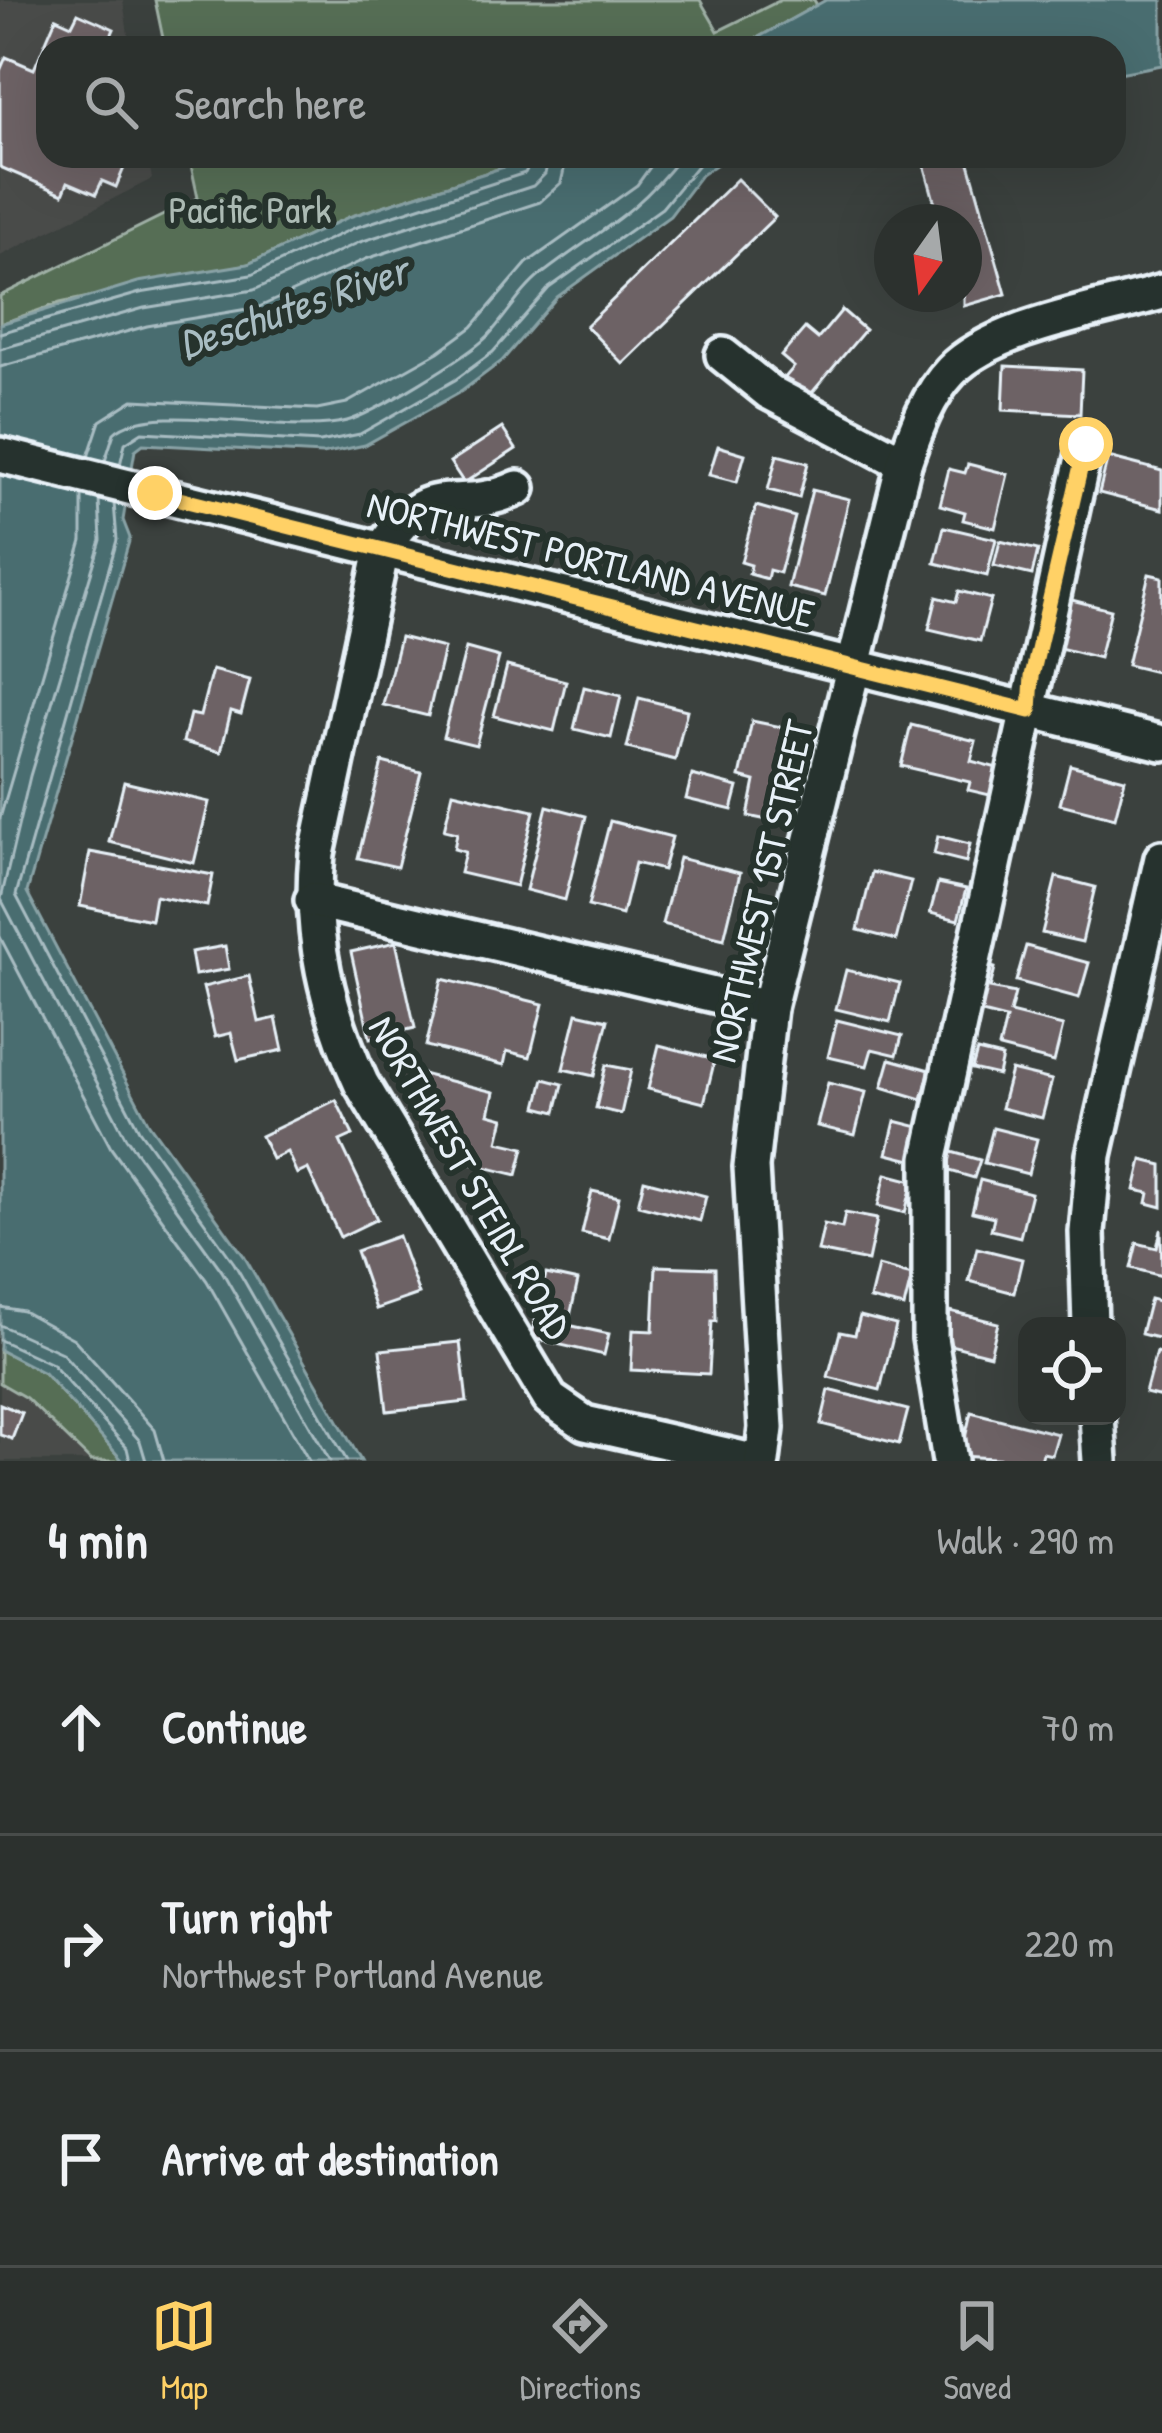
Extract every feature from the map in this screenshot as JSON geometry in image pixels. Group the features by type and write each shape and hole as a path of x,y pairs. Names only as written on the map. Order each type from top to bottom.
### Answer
{"street":[{"name":"NORTHWEST 1ST STREET","path":"762,1461 766,1428 751,1167 769,1008 858,667 904,463 921,416 951,371 992,341 1162,292"},
{"path":"723,355 769,392 904,463"},
{"path":"950,1461 930,1337 930,1158 1086,444"},
{"name":"NORTHWEST PORTLAND AVENUE","path":"0,455 1162,743"},
{"path":"382,550 405,514 423,503 487,502 518,488"},
{"name":"NORTHWEST STEIDL ROAD","path":"382,550 317,854 313,900 336,1029 361,1083 449,1223 537,1378 564,1412 585,1423 752,1461"},
{"path":"1090,1317 1088,1232 1094,1155 1162,858"},
{"path":"313,900 769,1008"},
{"path":"1097,1425 1100,1461"}],"shaded area":[{"path":"0,0 123,0 128,36 36,36 36,168 150,168 152,179 0,256"},
{"path":"0,1383 26,1398 91,1461 0,1461"}],"green space":[{"path":"155,0 700,0 718,31 781,0 814,0 817,5 761,36 162,36"},
{"name":"Pacific Park","path":"192,168 501,168 349,217 248,264 60,303 0,324 0,296 198,198"},
{"path":"0,1350 44,1373 123,1461 91,1461 26,1398 0,1383"}],"water":[{"path":"826,0 1162,0 1162,65 1126,72 1126,36 761,36"},
{"name":"Deschutes River","path":"501,168 711,168 670,216 557,297 502,361 462,391 365,445 322,454 143,444 135,450 123,520 130,538 27,892 149,1124 244,1256 361,1461 123,1461 44,1373 0,1350 0,324 138,282 248,264 349,217"}],"building":[{"path":"78,13 114,29 111,36 48,36 56,18 72,25"},
{"path":"6,57 34,69 36,64 36,168 124,168 116,187 102,181 96,194 68,182 63,194 0,167 0,71"},
{"path":"925,168 970,168 981,204 935,204"},
{"path":"737,179 775,217 623,364 586,326"},
{"path":"982,209 1006,294 982,301"},
{"path":"842,310 865,330 805,401 782,381 794,367 781,356 805,328 818,339"},
{"path":"1005,366 1082,370 1080,414 1003,410"},
{"path":"502,428 516,449 464,483 450,462"},
{"path":"718,446 745,454 737,482 709,475"},
{"path":"777,455 808,463 799,498 768,490"},
{"path":"1108,457 1162,471 1162,509 1099,493"},
{"path":"968,464 1008,474 995,528 963,520 965,512 940,505 949,469 965,473"},
{"path":"812,490 849,499 825,596 788,587"},
{"path":"756,506 795,517 780,573 769,570 767,579 749,574 751,565 741,562"},
{"path":"944,527 996,539 987,576 935,563"},
{"path":"1000,541 1038,550 1032,575 994,566"},
{"path":"1149,574 1162,577 1161,673 1127,665"},
{"path":"959,591 991,599 980,641 929,629 937,597 956,602"},
{"path":"1060,597 1111,610 1099,658 1048,645"},
{"path":"400,637 444,648 428,716 383,705"},
{"path":"466,648 499,657 476,745 443,737"},
{"path":"507,666 566,681 554,731 494,716"},
{"path":"212,670 250,680 241,714 231,711 221,752 183,742 190,714 200,716"},
{"path":"584,687 621,696 611,738 574,729"},
{"path":"639,698 687,710 675,760 627,748"},
{"path":"752,721 796,730 777,822 748,816 755,781 740,777"},
{"path":"911,725 976,741 971,761 1001,769 994,796 968,790 970,782 901,766"},
{"path":"382,762 421,772 397,867 358,858"},
{"path":"1070,765 1125,779 1115,818 1060,804"},
{"path":"692,775 738,787 732,810 686,799"},
{"path":"124,782 209,802 194,863 109,842"},
{"path":"453,792 534,811 516,886 460,873 465,852 454,849 457,833 444,830"},
{"path":"547,806 586,816 565,900 526,890"},
{"path":"610,821 672,837 663,870 635,863 622,915 588,906"},
{"path":"938,836 970,844 966,862 934,854"},
{"path":"90,852 213,875 207,906 155,896 151,920 80,906"},
{"path":"679,858 740,873 724,939 662,924"},
{"path":"872,872 911,881 896,940 858,930"},
{"path":"1056,877 1095,887 1082,942 1042,933"},
{"path":"938,883 966,889 958,920 930,913"},
{"path":"396,942 415,1028 370,1038 351,952"},
{"path":"225,946 229,969 195,975 191,952"},
{"path":"1026,946 1089,963 1079,998 1016,981"},
{"path":"978,963 995,968 990,988 1015,993 1010,1013 1063,1026 1054,1062 999,1048 1006,1019 966,1009"},
{"path":"846,970 900,983 890,1022 836,1009"},
{"path":"249,976 259,1022 276,1018 283,1050 238,1060 231,1033 215,1037 203,987"},
{"path":"442,979 543,1004 530,1057 507,1051 504,1065 426,1046"},
{"path":"577,1013 608,1020 594,1076 563,1069"},
{"path":"837,1020 902,1036 897,1055 872,1049 867,1066 828,1057"},
{"path":"659,1045 715,1059 704,1103 648,1089"},
{"path":"977,1051 1002,1057 998,1075 972,1069"},
{"path":"890,1059 930,1070 922,1099 882,1087"},
{"path":"606,1065 631,1070 621,1114 596,1108"},
{"path":"1011,1070 1052,1080 1042,1118 1001,1108"},
{"path":"418,1073 494,1092 489,1114 504,1118 498,1142 524,1148 517,1175 443,1157 449,1133 428,1128 434,1104 411,1098"},
{"path":"544,1079 563,1084 556,1112 537,1107"},
{"path":"828,1083 866,1092 855,1135 817,1126"},
{"path":"336,1100 353,1135 340,1141 377,1219 340,1237 308,1169 297,1174 287,1152 272,1159 261,1136"},
{"path":"895,1121 919,1127 911,1160 887,1154"},
{"path":"993,1128 1037,1139 1028,1174 984,1163"},
{"path":"941,1149 980,1160 974,1178 936,1167"},
{"path":"1142,1160 1162,1165 1162,1207 1147,1203 1149,1193 1135,1190"},
{"path":"886,1174 913,1181 905,1213 878,1206"},
{"path":"644,1180 706,1196 700,1221 638,1205"},
{"path":"980,1180 1031,1193 1020,1237 991,1230 994,1217 972,1212"},
{"path":"592,1191 619,1197 609,1239 582,1233"},
{"path":"845,1213 877,1219 868,1261 818,1251 824,1224 842,1228"},
{"path":"1161,1229 1162,1276 1131,1268 1137,1243 1157,1248"},
{"path":"398,1236 419,1294 376,1309 356,1251"},
{"path":"977,1248 1022,1259 1014,1293 969,1281"},
{"path":"656,1266 715,1268 716,1321 712,1321 709,1374 631,1370 633,1330 653,1331"},
{"path":"878,1266 912,1275 904,1307 870,1299"},
{"path":"546,1274 578,1281 568,1325 609,1334 604,1355 531,1338"},
{"path":"1150,1299 1162,1302 1162,1339 1141,1334"},
{"path":"946,1310 998,1323 990,1355 938,1342"},
{"path":"860,1316 896,1325 880,1390 828,1377 840,1332 855,1335"},
{"path":"460,1342 467,1402 387,1411 380,1350"},
{"path":"1156,1352 1162,1354 1162,1397 1145,1393"},
{"path":"829,1390 908,1410 899,1444 821,1424"},
{"path":"0,1404 22,1413 12,1439 0,1435"},
{"path":"971,1412 1058,1434 1052,1455 1043,1453 1041,1461 961,1456"}],"route":[{"path":"155,493 1030,711 1032,676 1086,444"}]}
